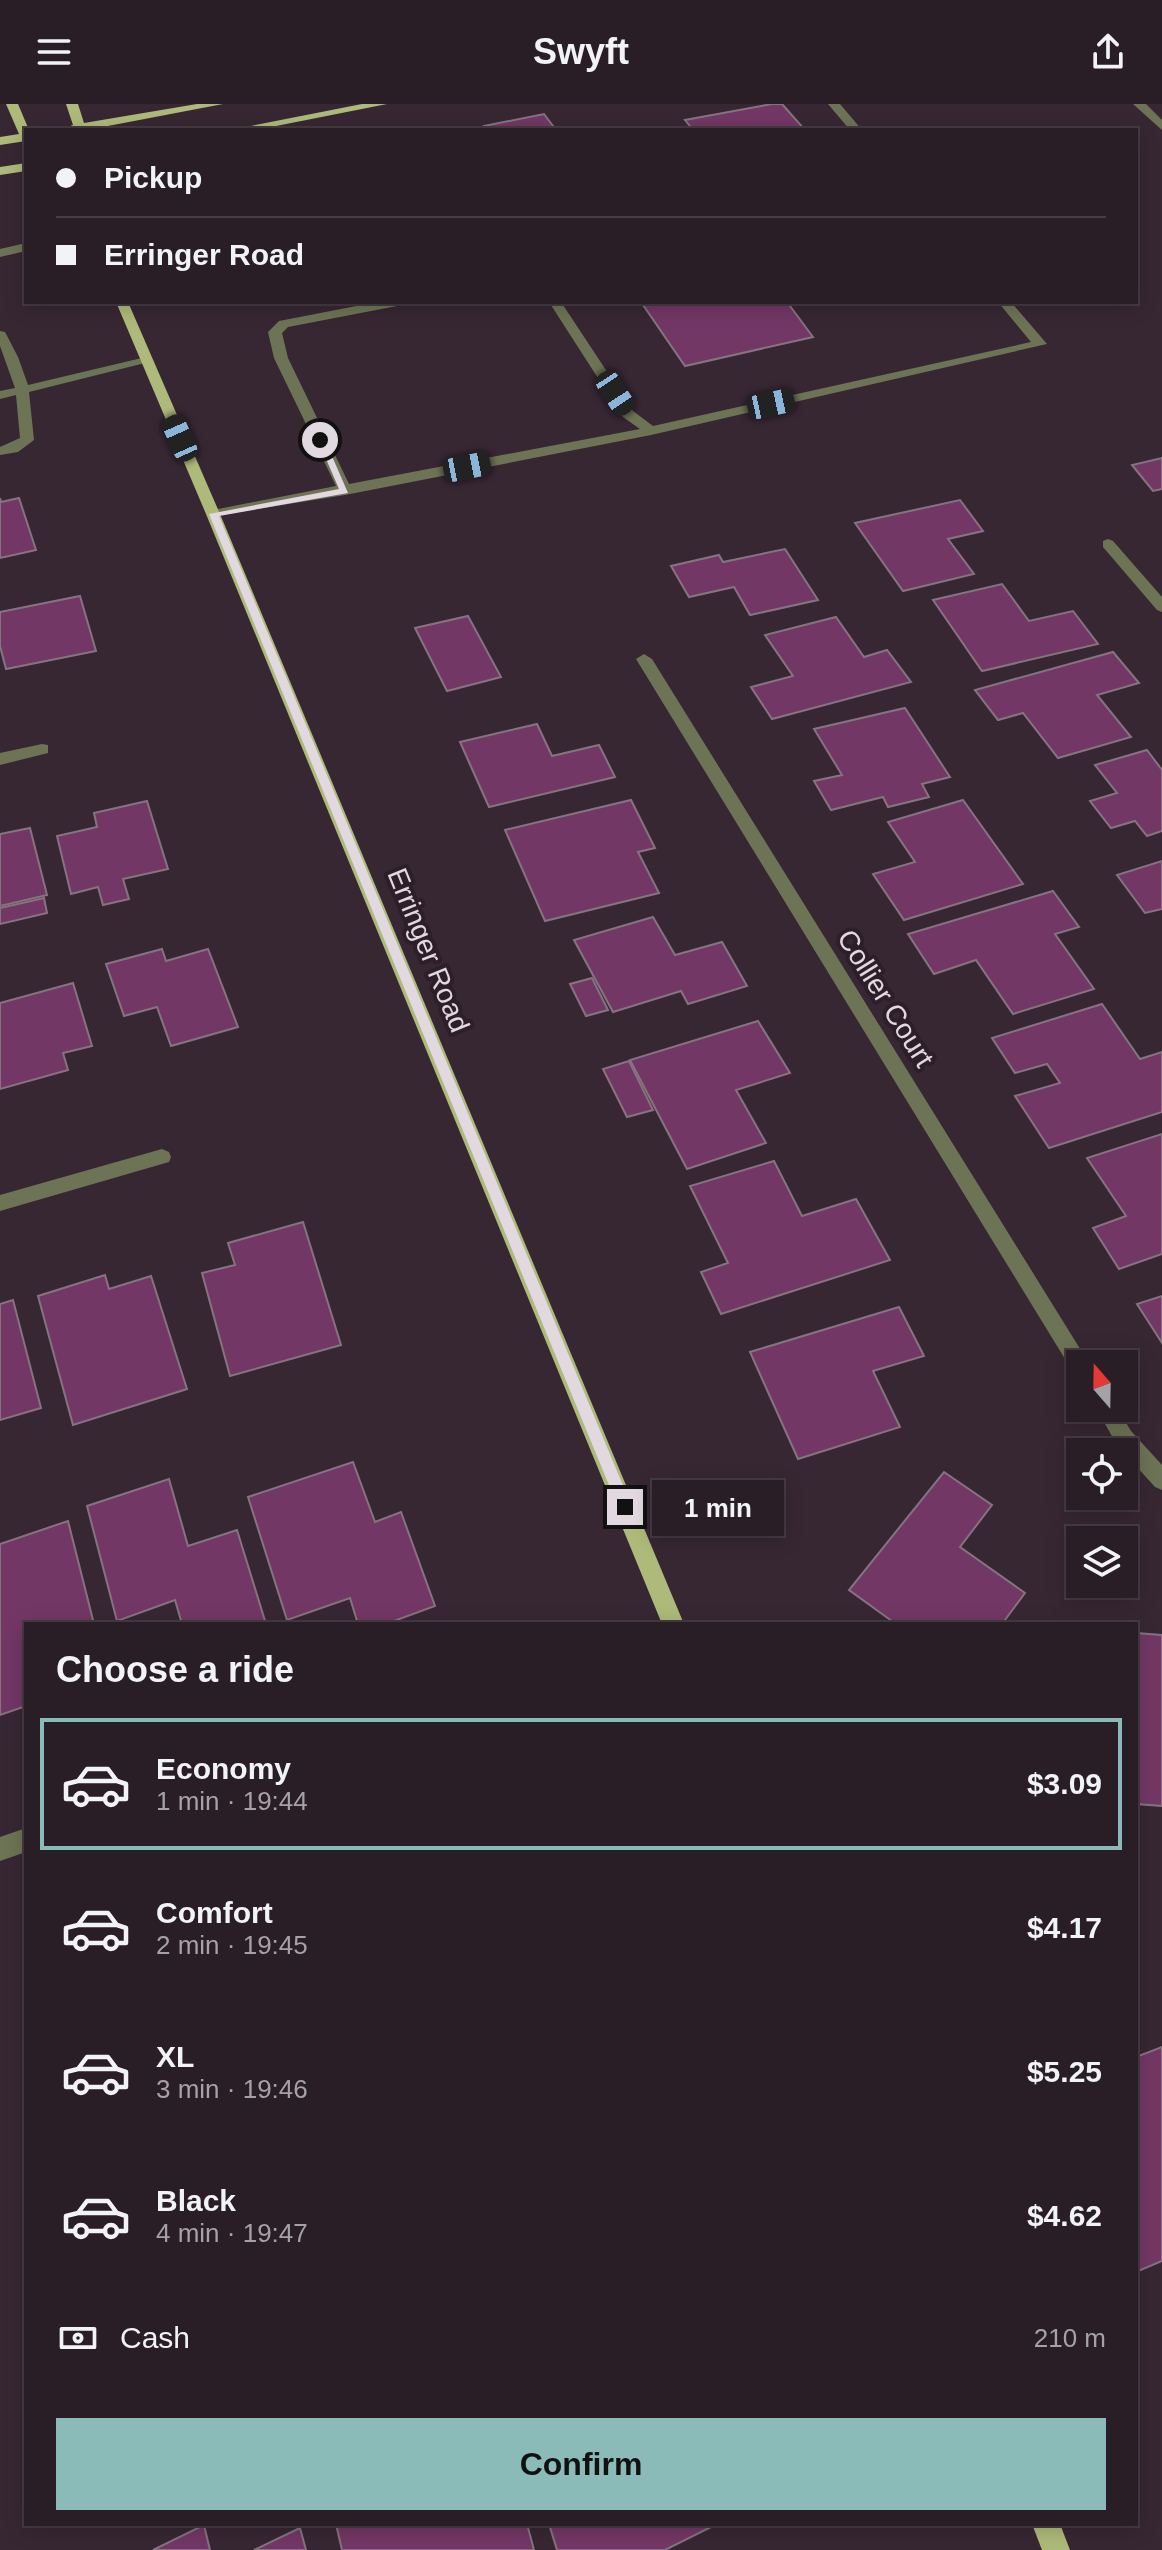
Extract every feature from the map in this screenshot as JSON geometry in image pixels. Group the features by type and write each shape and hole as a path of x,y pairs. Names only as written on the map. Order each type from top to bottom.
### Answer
{"main road":[{"path":"12,104 24,132"},
{"path":"72,104 82,128 217,104"},
{"path":"247,128 381,104"},
{"path":"0,141 24,137"},
{"path":"0,171 24,167"},
{"name":"Erringer Road","path":"123,304 213,514 672,1622"},
{"path":"1047,2526 1056,2550"}],"street":[{"path":"834,104 854,128"},
{"path":"1139,104 1162,126"},
{"path":"0,253 24,247"},
{"path":"345,491 281,358 275,332 284,324 387,304"},
{"path":"556,304 628,414 651,431"},
{"path":"213,514 651,431 1040,344 1006,304"},
{"path":"0,335 22,390 27,440 13,449 0,451"},
{"path":"0,395 146,361"},
{"path":"1108,544 1162,607"},
{"name":"Collier Court","path":"644,659 1070,1350"},
{"path":"0,759 42,749"},
{"path":"0,1203 162,1157"},
{"path":"1114,1422 1124,1438 1162,1480"},
{"path":"0,1849 24,1841"}],"building":[{"path":"782,104 803,128 691,128 685,120"},
{"path":"544,114 554,128 485,128"},
{"path":"642,304 788,304 813,337 685,366"},
{"path":"1162,458 1162,489 1153,491 1132,465"},
{"path":"0,498 1,502 19,498 36,550 0,558"},
{"path":"960,500 983,531 948,539 974,574 903,591 855,523"},
{"path":"785,549 818,600 750,615 734,587 689,597 671,566 719,555 723,562"},
{"path":"1002,584 1029,621 1073,611 1098,644 982,671 933,600"},
{"path":"80,596 96,651 6,669 0,646 0,612"},
{"path":"468,616 501,677 447,691 415,628"},
{"path":"836,617 864,657 887,650 911,682 772,719 751,687 793,676 765,635"},
{"path":"1113,652 1139,683 1097,695 1131,737 1058,758 1023,713 998,720 975,690"},
{"path":"905,708 950,777 922,784 929,797 888,807 883,797 831,810 814,781 842,775 814,729"},
{"path":"537,724 552,756 599,745 615,777 489,807 460,742"},
{"path":"1147,750 1162,770 1162,831 1147,836 1135,821 1111,828 1090,801 1117,793 1095,765"},
{"path":"631,800 655,848 638,852 659,893 545,921 505,830"},
{"path":"963,800 1023,884 904,920 873,874 915,862 888,822"},
{"path":"147,801 168,869 123,879 129,899 103,905 98,887 71,894 57,836 97,827 94,813"},
{"path":"30,828 47,895 0,906 0,834"},
{"path":"1162,861 1162,909 1145,913 1117,875"},
{"path":"1053,891 1079,927 1055,934 1094,989 1013,1014 976,960 934,974 908,934"},
{"path":"44,898 47,913 0,924 0,908"},
{"path":"653,917 675,955 722,942 747,986 688,1004 681,991 613,1012 574,940"},
{"path":"162,949 166,961 208,949 238,1027 171,1046 157,1007 124,1016 106,964"},
{"path":"592,978 608,1010 586,1016 570,984"},
{"path":"73,983 92,1046 63,1053 68,1070 0,1089 0,1003"},
{"path":"1102,1004 1140,1059 1162,1052 1162,1112 1049,1148 1015,1096 1060,1083 1047,1064 1015,1073 992,1038"},
{"path":"758,1021 790,1073 736,1090 766,1143 687,1169 630,1060"},
{"path":"629,1061 653,1110 627,1117 603,1069"},
{"path":"1162,1134 1162,1254 1119,1269 1093,1228 1126,1216 1087,1158"},
{"path":"774,1161 802,1216 856,1199 890,1260 721,1314 701,1272 728,1263 690,1186"},
{"path":"303,1222 341,1345 230,1376 202,1273 235,1265 228,1243"},
{"path":"105,1275 109,1289 151,1276 187,1389 73,1425 38,1296"},
{"path":"1162,1296 1162,1343 1137,1304"},
{"path":"13,1300 41,1408 0,1420 0,1304"},
{"path":"899,1307 924,1356 873,1371 900,1427 798,1459 750,1352"},
{"path":"353,1462 375,1522 401,1512 435,1606 391,1622 357,1622 350,1598 287,1620 248,1497"},
{"path":"944,1472 992,1505 960,1547 1025,1593 1003,1622 893,1622 849,1590"},
{"path":"169,1479 188,1546 237,1530 265,1622 181,1622 175,1600 117,1621 87,1506"},
{"path":"68,1521 93,1622 24,1622 24,1707 0,1715 0,1544"},
{"path":"1138,1633 1162,1635 1162,1806 1138,1804"},
{"path":"1162,2047 1162,2261 1138,2271 1138,2056"},
{"path":"204,2526 210,2550 153,2550"},
{"path":"336,2526 528,2526 534,2550 342,2550"},
{"path":"550,2526 713,2526 665,2550 557,2550"},
{"path":"300,2528 306,2550 254,2550"}],"route":[{"path":"320,440 345,491 213,514 625,1507"}]}
